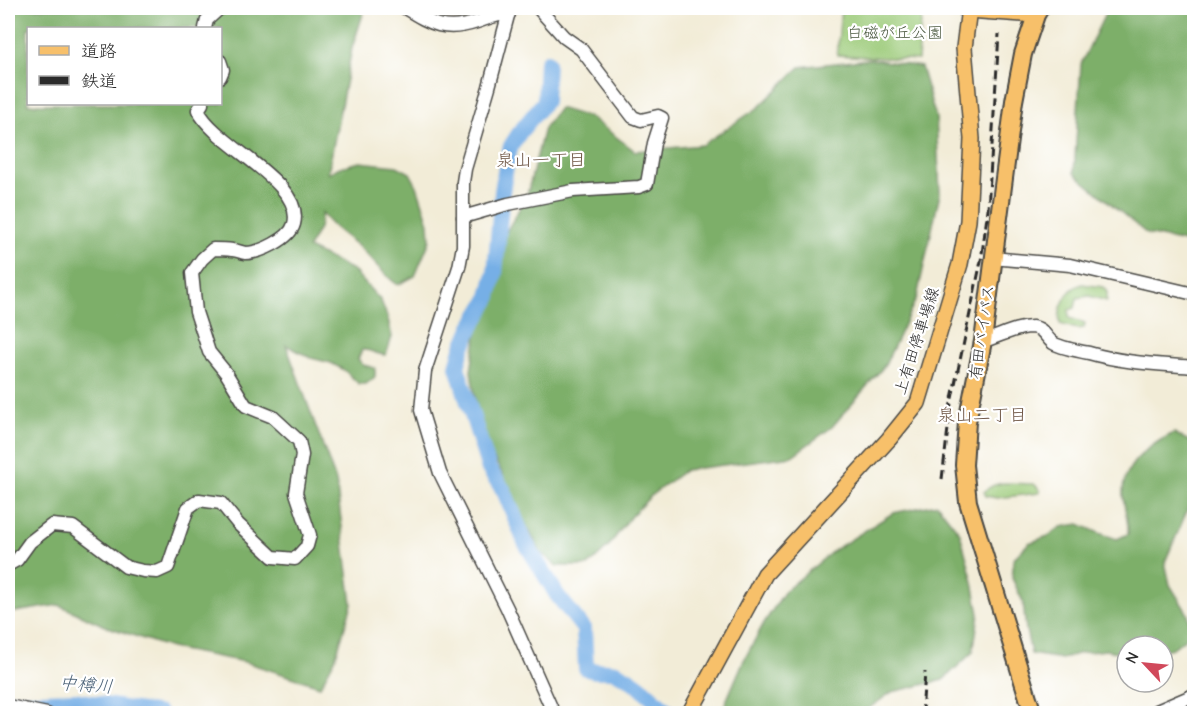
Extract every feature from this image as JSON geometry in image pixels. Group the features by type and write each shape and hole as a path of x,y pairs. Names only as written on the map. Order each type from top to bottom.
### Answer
{"highway":[{"name":"有田バイパス","path":"1033,714 968,502 964,465 967,422 983,341 1014,101 1023,54 1038,11"}],"main road":[{"name":"上有田停車場線","path":"689,714 765,574 889,439 918,403 960,264 968,221 972,139 964,48 968,9 1038,11"}],"street":[{"path":"205,27 207,20 220,8"},
{"path":"405,8 429,23 455,28 510,11 465,168 463,246 459,267 424,371 421,410 441,473 507,608 554,714"},
{"path":"463,217 508,204 573,191 639,187 647,184 654,143 662,118 658,116 640,120 633,117 580,49 564,37 538,8"},
{"path":"8,565 16,560 30,542 52,525 73,527 126,567 157,572 168,567 188,508 199,501 221,503 238,524 273,557 295,559 307,546 310,535 296,493 302,455 298,441 273,417 246,406 226,373 209,352 196,312 192,273 213,249 231,249 246,253 282,241 293,229 296,216 288,196 270,177 202,119 198,110 201,105"},
{"path":"992,258 1070,266 1194,294"},
{"path":"983,341 1014,330 1032,327 1042,330 1053,343 1091,354 1137,362 1194,367"},
{"path":"1150,714 1194,695"},
{"path":"8,706 47,714"}],"green space":[{"path":"8,8 365,8 352,48 328,173 360,162 397,166 410,173 417,186 429,223 430,240 415,276 398,285 322,213 319,228 308,248 353,270 381,301 392,337 386,355 362,350 358,359 363,365 375,368 375,377 366,384 359,384 344,370 331,363 311,358 286,345 336,481 352,604 335,659 320,686 245,662 171,648 105,626 59,605 8,613"},
{"name":"白磁が丘公園","path":"841,8 922,8 918,60 837,55"},
{"path":"1108,8 1194,8 1194,244 1147,234 1074,173 1081,64"},
{"path":"871,59 921,67 936,118 940,193 917,297 885,365 832,427 792,456 685,470 653,494 631,516 608,547 588,566 557,566 541,553 516,506 501,471 481,437 471,371 480,314 497,248 527,195 544,128 559,108 591,118 635,151 702,145 759,107 800,67"},
{"path":"1082,284 1103,287 1107,292 1107,301 1089,296 1077,298 1075,308 1069,310 1069,318 1085,323 1084,328 1077,329 1060,324 1060,312 1064,300 1072,290"},
{"path":"1174,433 1191,442 1194,453 1190,504 1165,562 1170,585 1188,614 1192,633 1175,646 1175,634 1115,634 1115,652 1106,650 1080,653 1062,659 1031,654 1023,602 1012,578 1014,558 1029,543 1048,536 1061,527 1079,524 1117,539 1128,534 1123,496 1127,475 1138,457"},
{"path":"1004,483 1034,484 1040,490 1039,493 997,498 986,496 984,492 989,488"},
{"path":"937,504 960,533 973,582 979,614 973,652 943,680 892,692 862,713 721,713 743,662 785,591 834,550 893,513"}],"waterway":[{"path":"547,62 545,101 520,132 511,146 507,160 495,273 488,300 471,328 457,367 489,469 504,491 525,542 557,595 584,629 586,668 593,671 614,672 625,677 671,714"},
{"name":"中樽川","path":"8,702 73,700 160,714"}],"railway":[{"path":"942,479 951,403 981,261 988,209 999,34"},
{"path":"922,714 925,672"}],"district":[{"name":"泉山一丁目","path":"541,160"},
{"name":"泉山二丁目","path":"982,415"}]}
